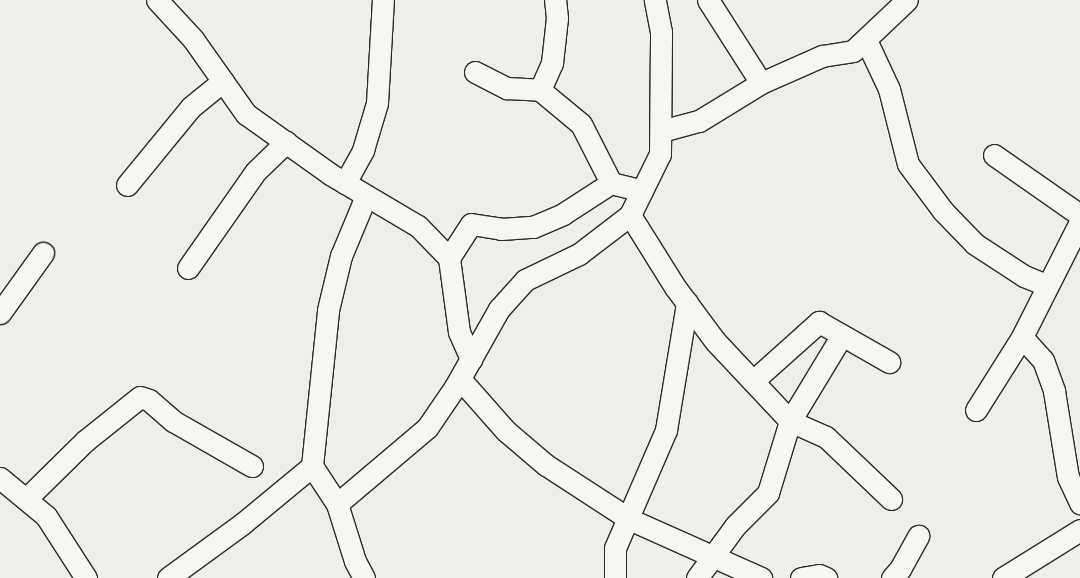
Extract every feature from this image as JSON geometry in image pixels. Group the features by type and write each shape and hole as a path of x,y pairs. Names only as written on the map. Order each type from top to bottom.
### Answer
{"street":[{"path":"157,0 193,39 246,114 366,196 418,226 449,258 460,332 471,359"},
{"path":"345,182 363,150 377,103 383,0"},
{"path":"540,90 552,63 557,18 555,0"},
{"path":"336,504 426,428 460,379 499,309 524,280 579,254 630,215 660,154 661,32 655,0"},
{"path":"708,0 761,84"},
{"path":"661,131 698,121 761,84 822,56 854,51 907,0"},
{"path":"866,40 889,89 908,164 943,211 975,244 1024,276 1046,285"},
{"path":"475,72 507,88 540,90 581,124 611,183"},
{"path":"127,185 191,108 223,81"},
{"path":"188,268 256,171 286,142"},
{"path":"994,155 1080,215"},
{"path":"449,258 472,224 501,229 533,227 563,214 611,183 642,191"},
{"path":"364,578 355,561 336,504 312,466 328,310 341,256 366,196"},
{"path":"630,215 687,303 715,341 790,421 826,436 891,499"},
{"path":"976,410 1022,337 1046,285 1080,222"},
{"path":"0,313 42,253"},
{"path":"615,578 615,548 666,430 687,303"},
{"path":"753,381 819,322 889,362"},
{"path":"698,578 735,526 768,492 790,421 842,335"},
{"path":"1022,337 1043,360 1054,391 1068,476 1080,503"},
{"path":"460,379 506,432 546,465 629,519 761,578"},
{"path":"26,499 84,441 140,398 149,400 173,421 252,466"},
{"path":"168,578 242,524 312,466"},
{"path":"0,478 46,516 86,578"},
{"path":"1003,578 1080,530"},
{"path":"892,578 900,569 918,536"},
{"path":"802,578 826,578"}]}
